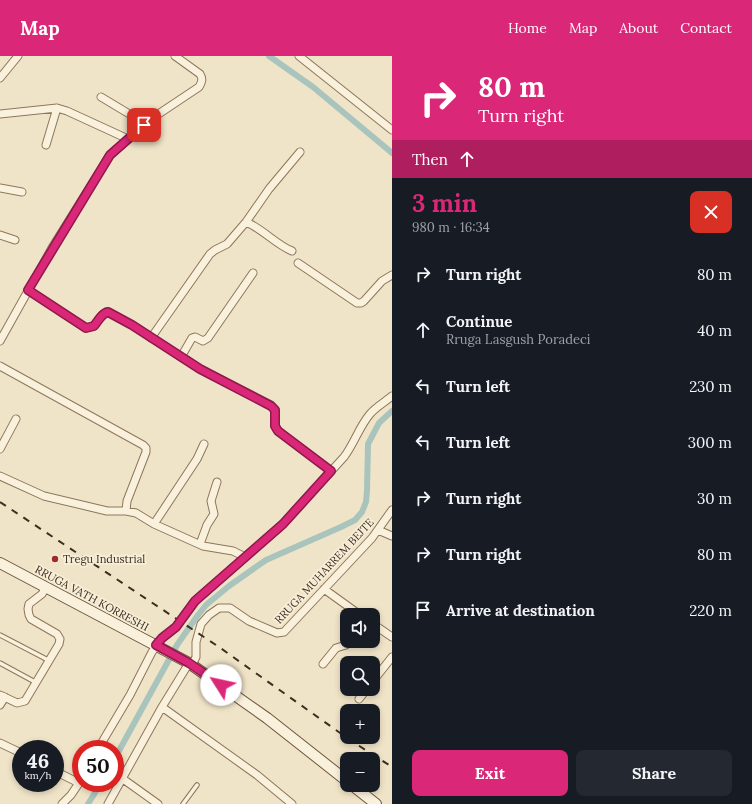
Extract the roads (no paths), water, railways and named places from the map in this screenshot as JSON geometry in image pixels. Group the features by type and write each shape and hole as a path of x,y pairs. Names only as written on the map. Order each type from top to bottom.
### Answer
{"main road":[{"name":"RRUGA VATH KORRESHI","path":"0,563 189,662 267,718 340,775"},
{"path":"361,792 376,804"}],"street":[{"path":"0,78 18,56"},
{"path":"0,341 28,290 110,155 144,125 199,87 202,82 200,74 175,56"},
{"path":"299,56 392,130"},
{"path":"101,98 132,115 144,125"},
{"path":"0,114 57,108 68,111 128,139"},
{"path":"46,145 57,108"},
{"path":"151,338 210,254 227,244 246,222 269,189 300,152"},
{"path":"0,188 22,192"},
{"path":"246,222 259,228 281,246 292,251"},
{"path":"0,235 15,240"},
{"path":"298,263 357,303 364,301 382,281 392,275"},
{"path":"181,357 192,338 195,337 203,341 208,338 253,274"},
{"path":"28,290 86,328 94,326 100,317 108,312 213,376 271,406 275,410 275,426 278,431 331,471"},
{"path":"0,366 146,448 146,452 127,501 126,511"},
{"path":"103,740 159,646 162,638 174,629 195,601 283,524 348,451 371,414 392,396"},
{"path":"0,449 16,419"},
{"path":"154,524 193,465 204,444"},
{"path":"0,476 44,496 107,511 126,511 136,513 154,524 200,544 233,551 244,558"},
{"path":"200,544 207,525 214,514 211,501 217,482"},
{"name":"RRUGA MUHARREM BEJTE","path":"189,662 196,657 196,642 201,624 209,615 222,607 230,608 249,621 277,633 280,634 284,632 378,530 392,510"},
{"path":"378,530 392,536"},
{"path":"0,705 2,696 17,703 25,701 48,660 59,644 60,639 57,634 31,619 28,609 29,604 39,597 46,587"},
{"path":"324,589 350,608"},
{"path":"380,629 392,637"},
{"path":"323,664 336,648 340,647"},
{"path":"380,672 392,657"},
{"path":"124,777 189,662"},
{"path":"162,708 257,775 292,804"},
{"path":"0,742 12,748"},
{"path":"124,780 158,804"},
{"path":"62,804 73,792"},
{"path":"108,804 115,792"}],"lane":[{"path":"0,635 48,660"},
{"path":"0,664 35,682"},
{"path":"183,804 197,785"}],"waterway":[{"path":"269,56 313,87 392,153"},
{"path":"124,742 177,645 206,605 229,586 266,560 341,527 355,520 362,512 366,502 367,491 368,444 379,423 392,411"},
{"path":"88,804 95,792"}],"railway":[{"path":"0,502 219,647 350,740 392,767"}],"place":[{"name":"Tregu Industrial","path":"55,559"}]}
